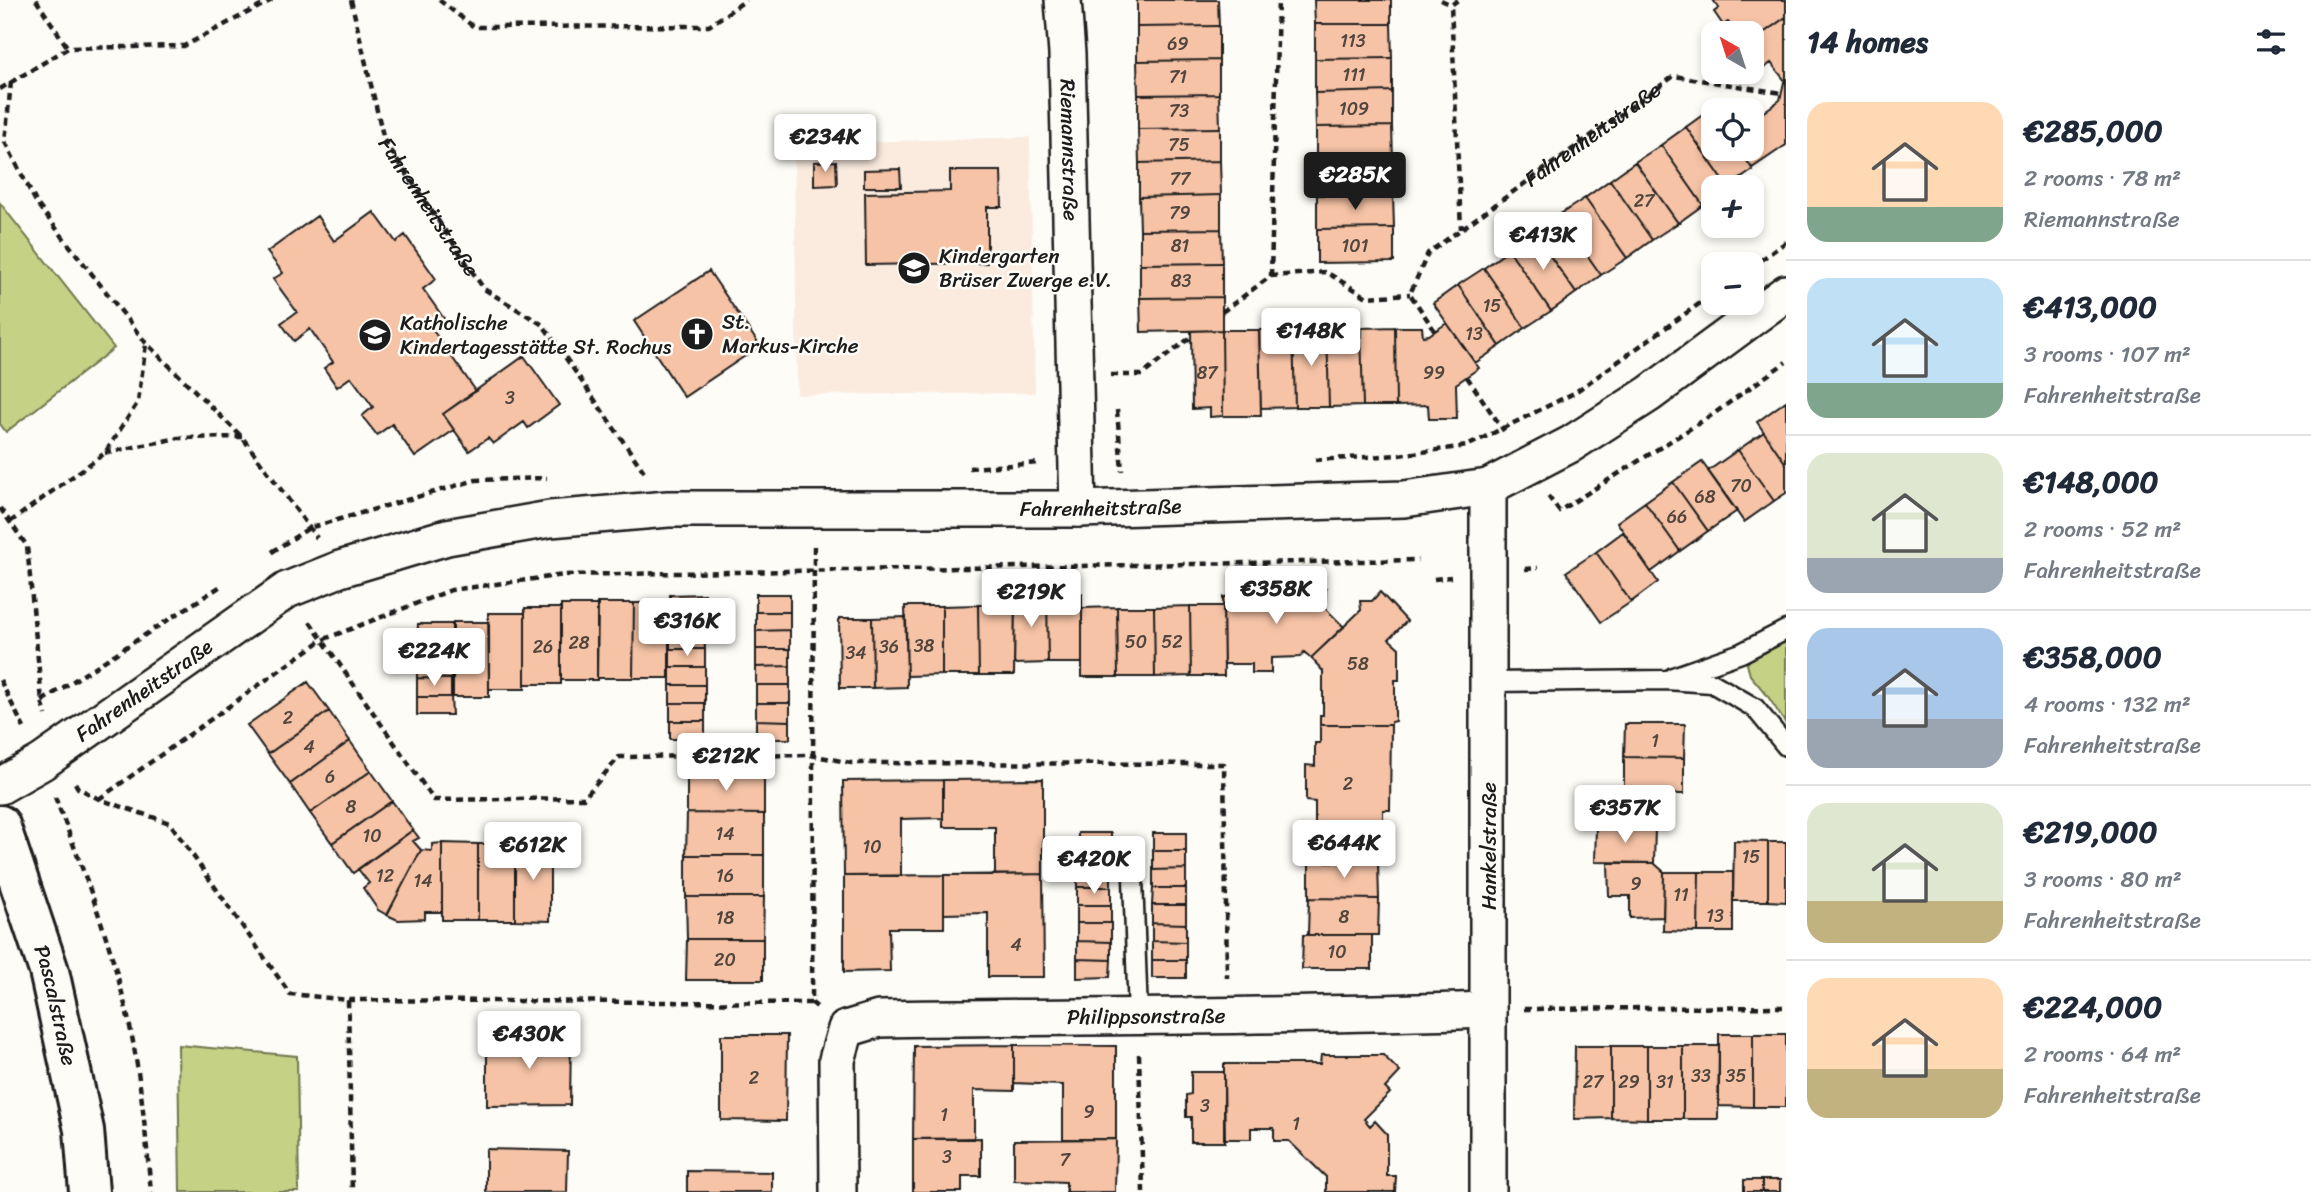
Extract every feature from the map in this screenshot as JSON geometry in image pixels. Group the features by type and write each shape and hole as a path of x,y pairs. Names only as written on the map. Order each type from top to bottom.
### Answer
{"street":[{"name":"Riemannstraße","path":"1063,0 1067,54 1078,509"},
{"name":"Fahrenheitstraße","path":"0,786 49,757 287,590 340,569 447,537 550,520 668,509 1078,509 1404,499 1488,486 1571,444 1649,394 1786,293"},
{"name":"Hankelstraße","path":"1488,486 1488,1192"},
{"name":"Pascalstraße","path":"0,825 49,971 84,1130 89,1192"},
{"name":"Philippsonstraße","path":"846,1029 879,1019 1227,1016 1488,1010"},
{"path":"838,1192 836,1060 846,1029"}],"lane":[{"path":"1666,680 1741,653 1786,630"},
{"path":"1490,682 1666,680 1712,683 1755,708 1786,746"},
{"path":"1132,851 1138,1015"}],"path":[{"path":"36,0 68,48"},
{"path":"0,89 68,48 184,46 272,0"},
{"name":"Fahrenheitstraße","path":"351,0 384,140 484,289 543,325 668,509"},
{"path":"439,0 474,27 488,27 709,26 746,0"},
{"path":"1271,276 1278,0"},
{"path":"1441,0 1451,5"},
{"path":"1451,5 1458,0"},
{"path":"1451,5 1461,229"},
{"name":"Fahrenheitstraße","path":"1410,294 1428,253 1674,76 1782,93"},
{"path":"11,82 5,142 37,204 146,343 242,437 340,569"},
{"path":"1764,258 1786,242"},
{"path":"1222,313 1271,276 1326,272 1367,297 1410,294 1435,331"},
{"path":"1503,429 1574,393 1701,303"},
{"path":"1142,375 1191,337"},
{"path":"9,522 105,453 138,402 146,343"},
{"path":"1559,511 1712,415 1786,362"},
{"path":"1467,377 1528,467"},
{"path":"105,453 178,438 242,437"},
{"path":"0,508 27,546 49,757 124,1001 142,1100 150,1192"},
{"path":"812,511 815,569 811,755 812,1003"},
{"path":"99,799 322,640 451,590 564,575 1418,560"},
{"path":"287,590 434,800 583,798 619,757 811,755 851,763 1224,764 1227,1016"},
{"path":"0,680 49,757 78,788 99,799 170,823 290,994 348,1000 812,1003 846,1029"},
{"path":"348,1000 352,1192"},
{"path":"1488,1010 1786,1007"},
{"path":"1138,1015 1143,1192"}],"shaded area":[{"name":"Kindergarten Brüser Zwerge e.V.","path":"1030,137 1035,393 797,395 794,144"}],"green space":[{"path":"0,203 114,348 6,432 0,424"},
{"path":"1786,638 1786,724 1750,675 1747,664 1755,653"},
{"path":"178,1045 297,1056 299,1192 180,1192"}],"building":[{"path":"1137,0 1218,0 1219,26 1137,27"},
{"path":"1314,0 1391,0 1391,24 1315,24"},
{"path":"1713,0 1786,0 1786,17 1764,33 1764,21 1720,21 1714,12 1719,8"},
{"path":"1786,17 1786,82 1771,63 1764,68 1764,33"},
{"path":"1315,24 1391,24 1392,58 1315,59"},
{"path":"1219,26 1219,60 1137,61 1137,27"},
{"path":"1392,58 1392,91 1315,93 1315,59"},
{"path":"1219,60 1219,94 1138,95 1137,61"},
{"path":"1786,82 1786,145 1764,160 1764,112 1780,100"},
{"path":"1392,91 1392,126 1316,127 1315,93"},
{"path":"1219,94 1220,128 1138,129 1138,95"},
{"path":"1701,116 1701,148 1686,127"},
{"path":"1392,126 1393,160 1316,161 1316,127"},
{"path":"1686,127 1701,148 1701,161 1710,161 1720,175 1701,175 1701,202 1661,145"},
{"path":"1220,128 1220,161 1139,163 1138,129"},
{"path":"1661,145 1701,202 1701,206 1678,223 1635,162"},
{"path":"1393,160 1393,194 1317,195 1316,161"},
{"path":"836,161 837,185 814,186 814,162"},
{"path":"1220,161 1221,195 1139,197 1139,163"},
{"path":"1710,161 1747,161 1753,170 1746,175 1720,175"},
{"path":"1747,161 1762,161 1752,168"},
{"path":"1635,162 1678,223 1652,240 1610,180"},
{"path":"900,169 901,187 864,187 864,170"},
{"path":"950,171 1001,171 1002,207 987,207 987,263 866,265 865,193 950,191"},
{"path":"1610,180 1652,240 1627,258 1585,198"},
{"path":"1393,194 1394,228 1317,229 1317,195"},
{"path":"1221,195 1221,229 1140,230 1139,197"},
{"path":"1585,198 1627,258 1601,275 1559,215"},
{"name":"Katholische Kindertagesstätte St. Rochus","path":"374,212 396,242 405,235 436,279 423,289 445,320 432,329 476,391 443,414 454,430 415,457 392,424 377,435 362,416 373,407 351,377 337,387 324,368 333,362 310,329 294,341 281,323 297,312 273,279 283,273 267,252 317,216 334,241"},
{"path":"1559,215 1601,275 1576,293 1534,233"},
{"path":"1394,228 1394,262 1317,263 1317,229"},
{"path":"1221,229 1222,263 1140,264 1140,230"},
{"path":"1534,233 1576,293 1551,311 1509,250"},
{"path":"1509,250 1551,311 1525,328 1484,268"},
{"path":"1222,263 1222,297 1140,298 1140,264"},
{"path":"1484,268 1525,328 1500,346 1458,285"},
{"name":"St. Markus-Kirche","path":"709,271 760,346 684,397 634,321"},
{"path":"1458,285 1500,346 1475,363 1433,303"},
{"path":"1222,297 1222,330 1141,332 1140,298"},
{"path":"1447,323 1479,368 1456,384 1457,419 1429,419 1428,405 1396,406 1395,327 1422,327 1423,336"},
{"path":"1395,327 1396,406 1363,406 1361,328"},
{"path":"1327,328 1329,407 1295,407 1293,329"},
{"path":"1327,328 1361,328 1363,406 1329,407"},
{"path":"1293,329 1295,407 1261,408 1259,330"},
{"path":"1222,330 1223,416 1210,417 1210,408 1192,409 1191,331"},
{"path":"1222,330 1259,330 1261,416 1223,416"},
{"path":"524,356 559,405 528,428 524,422 493,444 488,438 469,451 443,414"},
{"path":"1786,401 1786,464 1757,422"},
{"path":"1764,432 1786,464 1786,493 1774,501 1738,450"},
{"path":"1738,450 1774,501 1744,522 1708,471"},
{"path":"1702,462 1737,511 1708,531 1673,482"},
{"path":"1673,482 1708,531 1680,551 1645,502"},
{"path":"1645,502 1680,551 1651,572 1617,522"},
{"path":"1623,532 1658,582 1631,602 1596,552"},
{"path":"1596,552 1631,602 1601,622 1566,572"},
{"path":"1244,589 1326,589 1325,608 1344,627 1311,658 1304,652 1300,657 1271,658 1271,673 1252,673 1252,664 1224,664 1223,597 1243,596"},
{"path":"1380,592 1407,621 1389,639 1399,648 1399,680 1395,680 1395,721 1391,722 1391,725 1320,725 1320,715 1323,715 1323,671 1311,658 1361,610 1360,601 1372,601"},
{"path":"705,594 704,613 670,613 670,595"},
{"path":"756,594 790,594 790,612 756,612"},
{"path":"1047,594 1048,663 1014,664 1015,595"},
{"path":"1047,594 1082,594 1082,663 1048,663"},
{"path":"597,603 634,603 633,678 597,678"},
{"path":"634,603 669,603 669,678 633,678"},
{"path":"561,605 598,605 597,680 561,680"},
{"path":"978,605 979,675 942,675 942,606"},
{"path":"978,605 1015,605 1014,675 979,675"},
{"path":"905,606 942,606 942,675 907,676"},
{"path":"1190,606 1191,676 1155,677 1154,607"},
{"path":"1190,606 1223,606 1224,676 1191,676"},
{"path":"1117,607 1118,677 1082,677 1082,608"},
{"path":"1117,607 1154,607 1155,677 1118,677"},
{"path":"525,608 561,608 561,684 525,684"},
{"path":"756,612 790,612 790,630 756,631"},
{"path":"488,613 525,613 525,689 489,689"},
{"path":"670,613 704,613 704,631 670,631"},
{"path":"906,617 907,687 873,688 872,618"},
{"path":"839,618 872,618 873,688 840,688"},
{"path":"453,622 489,622 489,697 453,697"},
{"path":"418,624 452,624 452,642 417,642"},
{"path":"790,630 790,649 756,649 756,631"},
{"path":"670,631 704,631 705,649 670,649"},
{"path":"417,642 452,642 451,660 417,660"},
{"path":"670,649 705,649 705,667 670,667"},
{"path":"756,649 790,649 790,666 756,667"},
{"path":"417,660 451,660 451,679 417,678"},
{"path":"790,666 790,685 756,685 756,667"},
{"path":"670,667 705,667 705,685 670,685"},
{"path":"417,678 451,679 451,697 417,697"},
{"path":"308,682 329,711 268,754 247,725"},
{"path":"670,685 705,685 705,703 670,703"},
{"path":"756,685 790,685 790,703 756,703"},
{"path":"417,697 451,697 452,715 417,715"},
{"path":"670,703 705,703 705,721 670,721"},
{"path":"756,703 790,703 790,721 756,720"},
{"path":"329,711 350,741 290,784 268,754"},
{"path":"756,720 790,721 790,739 756,739"},
{"path":"670,721 705,721 705,739 670,739"},
{"path":"1625,724 1685,724 1684,758 1624,757"},
{"path":"1320,725 1391,725 1390,810 1383,810 1383,829 1315,829 1315,802 1306,801 1306,765 1315,766 1315,743 1320,743"},
{"path":"350,741 371,771 310,813 290,784"},
{"path":"1624,757 1684,758 1684,794 1624,793"},
{"path":"371,771 392,801 332,843 310,813"},
{"path":"687,772 764,772 764,814 687,813"},
{"path":"1043,779 1043,874 995,875 995,827 943,827 943,780"},
{"path":"943,780 943,818 901,819 901,876 844,876 843,781"},
{"path":"1596,793 1655,794 1655,828 1596,827"},
{"path":"392,801 413,830 353,873 332,843"},
{"path":"687,813 764,814 764,855 686,855"},
{"path":"1596,827 1655,828 1654,863 1595,862"},
{"path":"1303,829 1372,829 1372,862 1303,862"},
{"path":"413,830 419,838 413,841 421,850 387,915 378,910 363,888 369,883 358,869"},
{"path":"1078,833 1111,833 1111,851 1078,851"},
{"path":"1153,833 1186,833 1186,851 1153,851"},
{"path":"1734,841 1768,842 1768,901 1733,901"},
{"path":"1768,842 1786,842 1786,902 1768,901"},
{"path":"442,843 442,912 425,912 425,919 398,920 387,915 421,850 432,851 432,844"},
{"path":"442,843 478,844 478,920 442,920"},
{"path":"478,844 515,844 515,920 478,920"},
{"path":"515,844 550,844 550,921 515,920"},
{"path":"1078,851 1111,851 1111,869 1077,869"},
{"path":"1153,851 1186,851 1186,869 1153,870"},
{"path":"686,855 764,855 764,897 686,897"},
{"path":"1309,862 1378,862 1379,899 1309,898"},
{"path":"1608,863 1654,863 1664,872 1663,917 1630,918 1630,896 1609,896"},
{"path":"1077,869 1111,869 1111,887 1077,887"},
{"path":"1186,869 1186,888 1153,888 1153,870"},
{"path":"1664,872 1699,872 1698,932 1663,931"},
{"path":"1699,872 1733,872 1733,932 1698,932"},
{"path":"1043,874 1044,977 988,977 988,913 944,914 944,875"},
{"path":"944,875 944,928 889,928 890,971 844,972 844,876"},
{"path":"1077,887 1111,887 1111,905 1077,905"},
{"path":"1153,888 1186,888 1186,905 1152,905"},
{"path":"686,897 764,897 763,939 687,939"},
{"path":"1309,898 1379,899 1378,935 1308,935"},
{"path":"1077,905 1111,905 1111,923 1077,923"},
{"path":"1152,905 1186,905 1186,924 1152,923"},
{"path":"1077,923 1111,923 1111,942 1077,941"},
{"path":"1152,923 1186,924 1186,942 1152,941"},
{"path":"1303,935 1372,935 1372,969 1302,969"},
{"path":"687,939 763,939 763,980 686,980"},
{"path":"1077,941 1111,942 1111,960 1077,959"},
{"path":"1152,941 1186,942 1186,960 1152,960"},
{"path":"1077,959 1111,960 1110,977 1077,978"},
{"path":"1152,960 1186,960 1186,978 1152,978"},
{"path":"1719,1034 1753,1034 1753,1107 1719,1106"},
{"path":"1753,1034 1786,1034 1786,1107 1753,1107"},
{"path":"721,1035 787,1035 786,1121 721,1120"},
{"path":"487,1036 571,1036 570,1105 487,1106"},
{"path":"1014,1045 1116,1046 1116,1139 1063,1139 1063,1085 1014,1083"},
{"path":"1014,1045 1014,1091 974,1090 974,1139 913,1139 914,1046"},
{"path":"1575,1046 1611,1046 1611,1118 1574,1119"},
{"path":"1611,1046 1647,1046 1647,1119 1611,1118"},
{"path":"1647,1046 1683,1046 1683,1119 1647,1119"},
{"path":"1683,1046 1719,1046 1718,1119 1683,1119"},
{"path":"1321,1055 1383,1055 1400,1072 1385,1088 1390,1093 1364,1119 1370,1126 1375,1121 1387,1134 1387,1176 1396,1176 1395,1192 1326,1192 1326,1177 1289,1141 1274,1141 1274,1128 1251,1128 1251,1139 1224,1139 1224,1064 1320,1064"},
{"path":"1191,1072 1224,1072 1225,1142 1191,1142 1191,1117 1186,1117 1186,1095 1191,1094"},
{"path":"981,1138 981,1176 962,1176 962,1192 913,1192 913,1139"},
{"path":"1116,1139 1115,1192 1066,1192 1066,1182 1014,1180 1014,1140"},
{"path":"486,1149 568,1151 567,1192 486,1192"},
{"path":"687,1171 772,1172 772,1192 687,1192"},
{"path":"1744,1180 1762,1180 1762,1192 1744,1192"},
{"path":"1762,1180 1780,1180 1780,1192 1762,1192"}],"place":[{"name":"Kindergarten Brüser Zwerge e.V.","path":"914,268"},
{"name":"St. Markus-Kirche","path":"697,334"},
{"name":"Katholische Kindertagesstätte St. Rochus","path":"375,335"}]}
